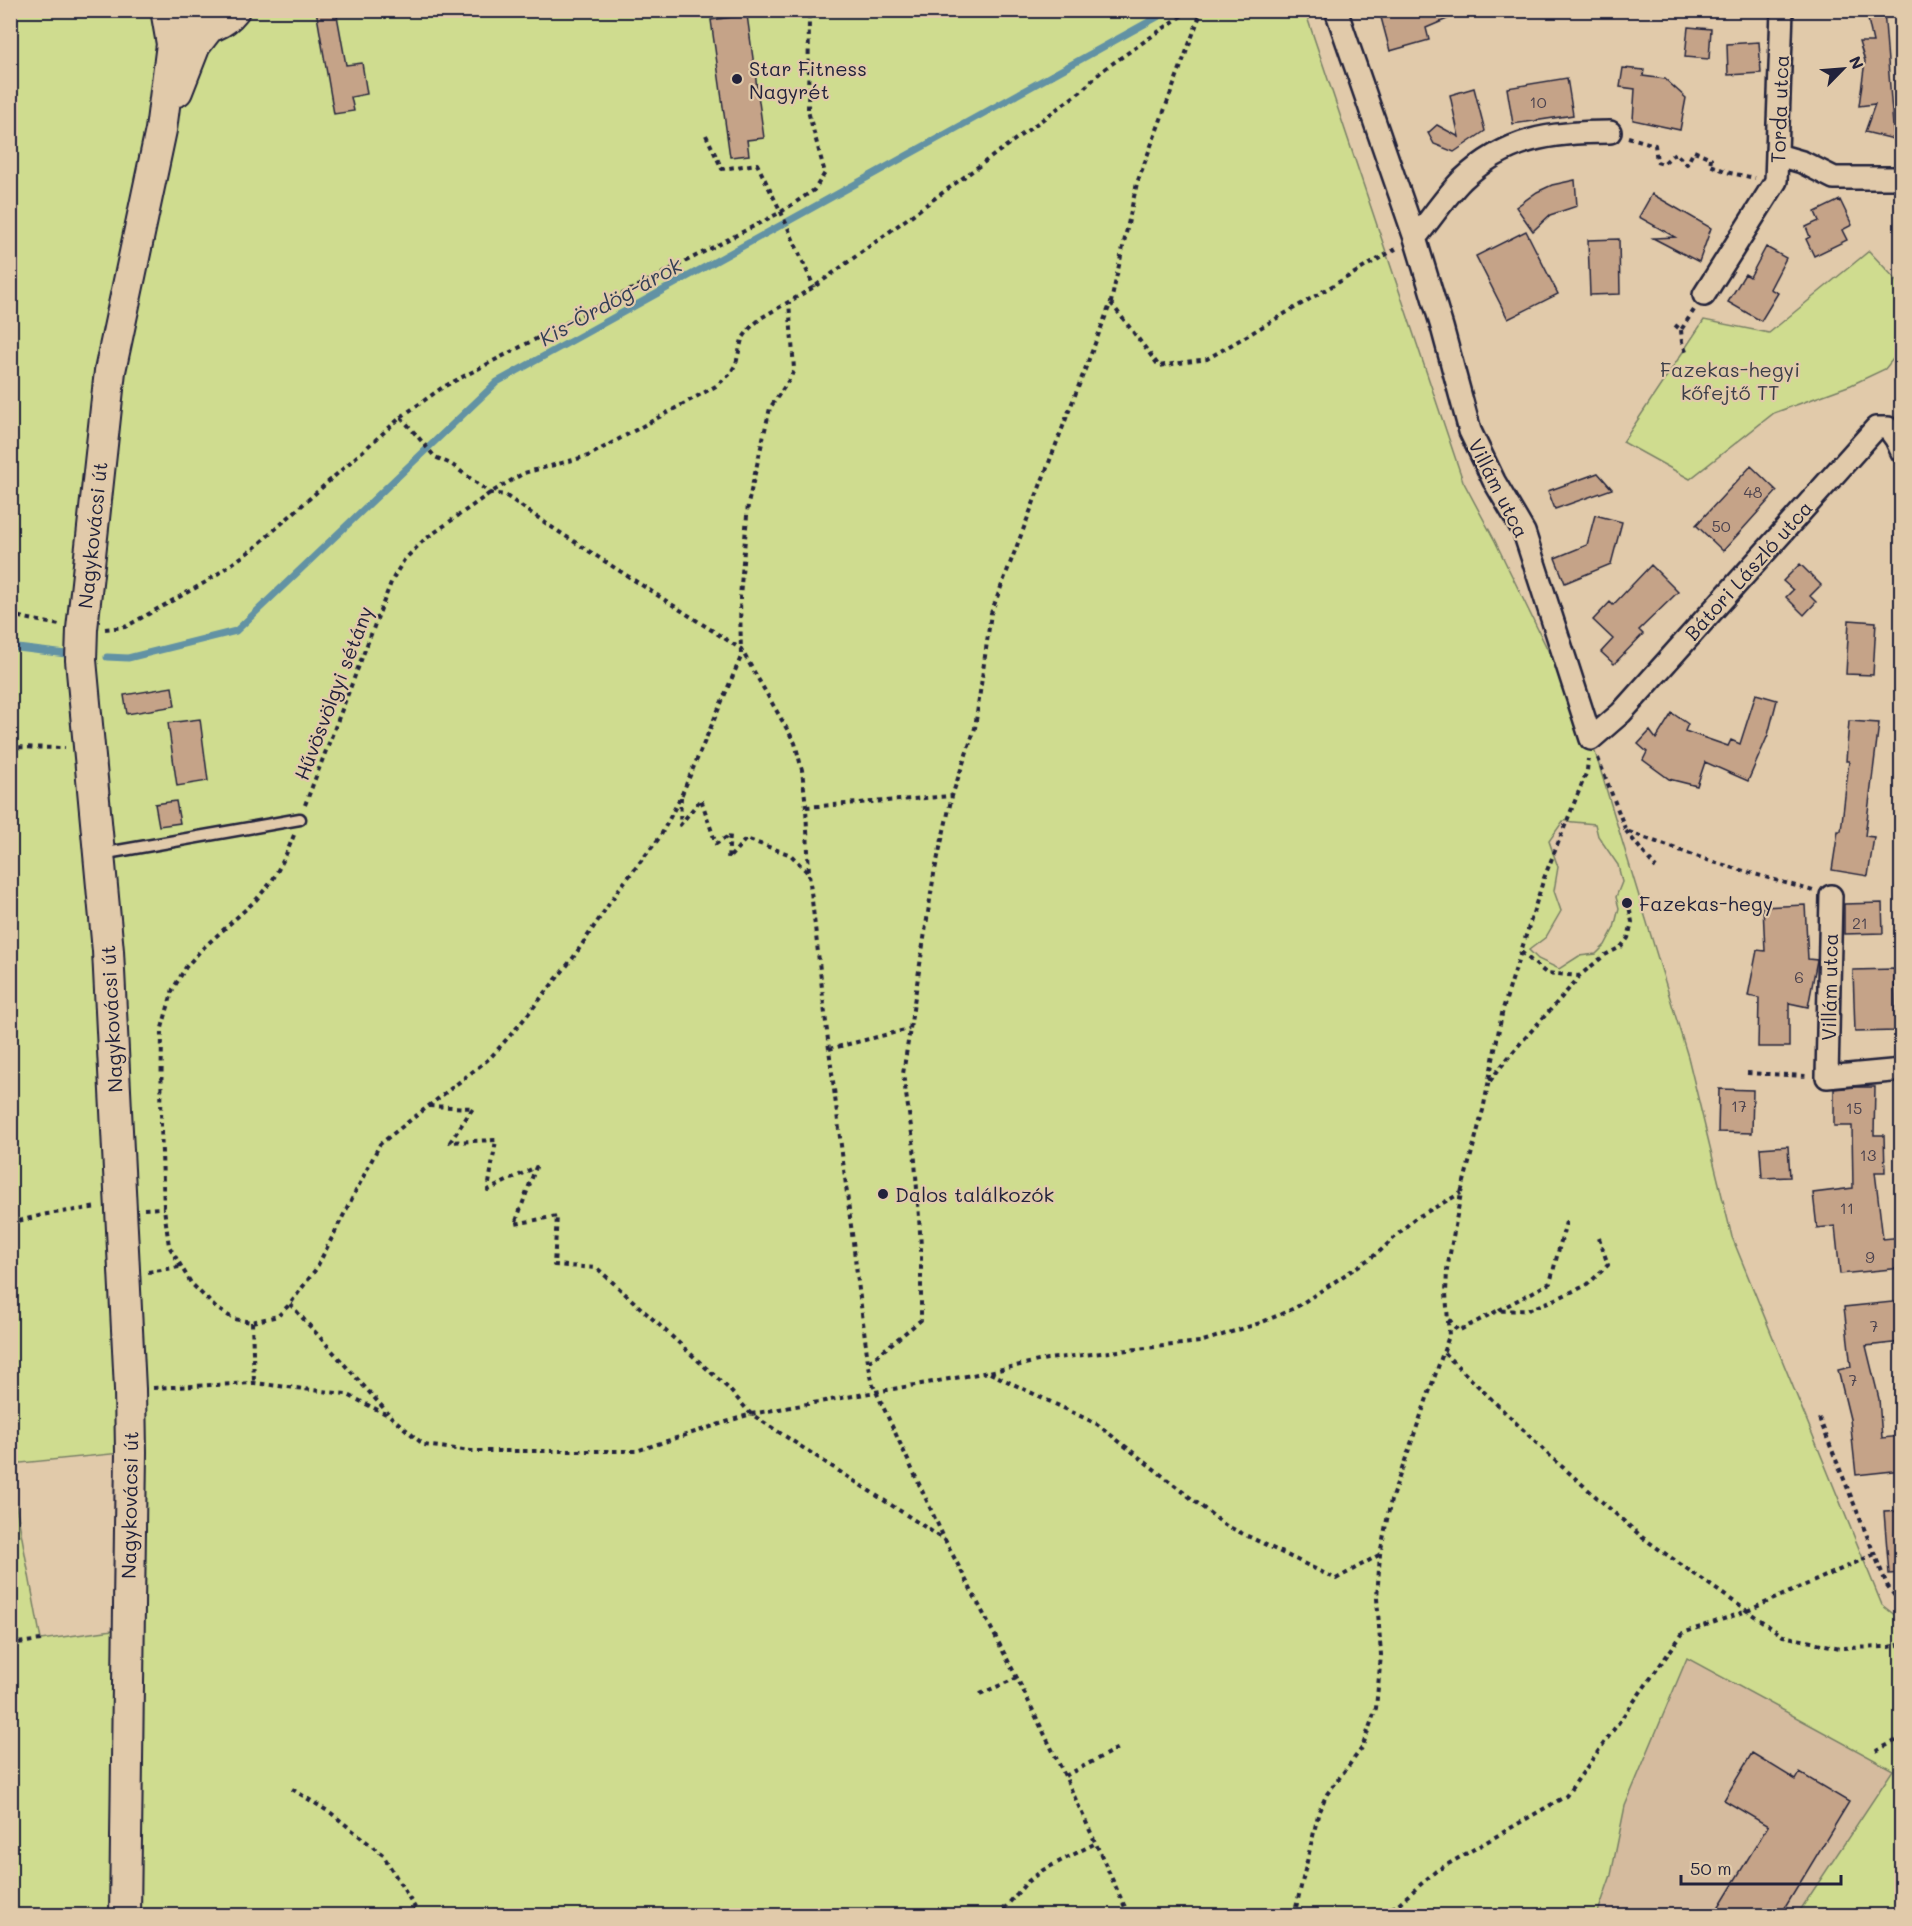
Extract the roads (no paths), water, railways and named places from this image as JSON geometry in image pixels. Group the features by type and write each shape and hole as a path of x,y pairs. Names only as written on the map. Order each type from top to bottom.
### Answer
{"street":[{"name":"Villám utca","path":"1336,10 1416,237 1470,431 1494,481 1524,532 1591,739"},
{"name":"Torda utca","path":"1704,295 1776,181 1782,10"},
{"path":"165,13 181,25 200,29 228,16"},
{"name":"Nagykovácsi út","path":"125,1916 130,1389 108,951 81,660 92,629 110,370 161,130 172,44 165,13"},
{"name":"Nagykovácsi út","path":"161,130 195,45 228,16"},
{"path":"1416,237 1460,182 1482,163 1504,149 1553,134 1610,132"},
{"path":"1778,156 1802,162 1834,178 1902,178"},
{"name":"Bátori László utca","path":"1591,739 1620,713 1876,428 1888,428 1902,453"},
{"name":"Villám utca","path":"1831,896 1827,1077 1902,1070"}],"lane":[{"path":"100,854 300,819"}],"waterway":[{"name":"Kis-Ördög-árok","path":"107,657 128,658 236,631 497,382 1170,10"},
{"name":"Kis-Ördög-árok","path":"10,647 66,654"}],"place":[{"name":"Star Fitness Nagyrét","path":"737,79"},
{"name":"Fazekas-hegy","path":"1627,903"},
{"name":"Dalos találkozók","path":"883,1194"}],"park label":[{"name":"Fazekas-hegyi kőfejtő TT","path":"1730,380"}]}
